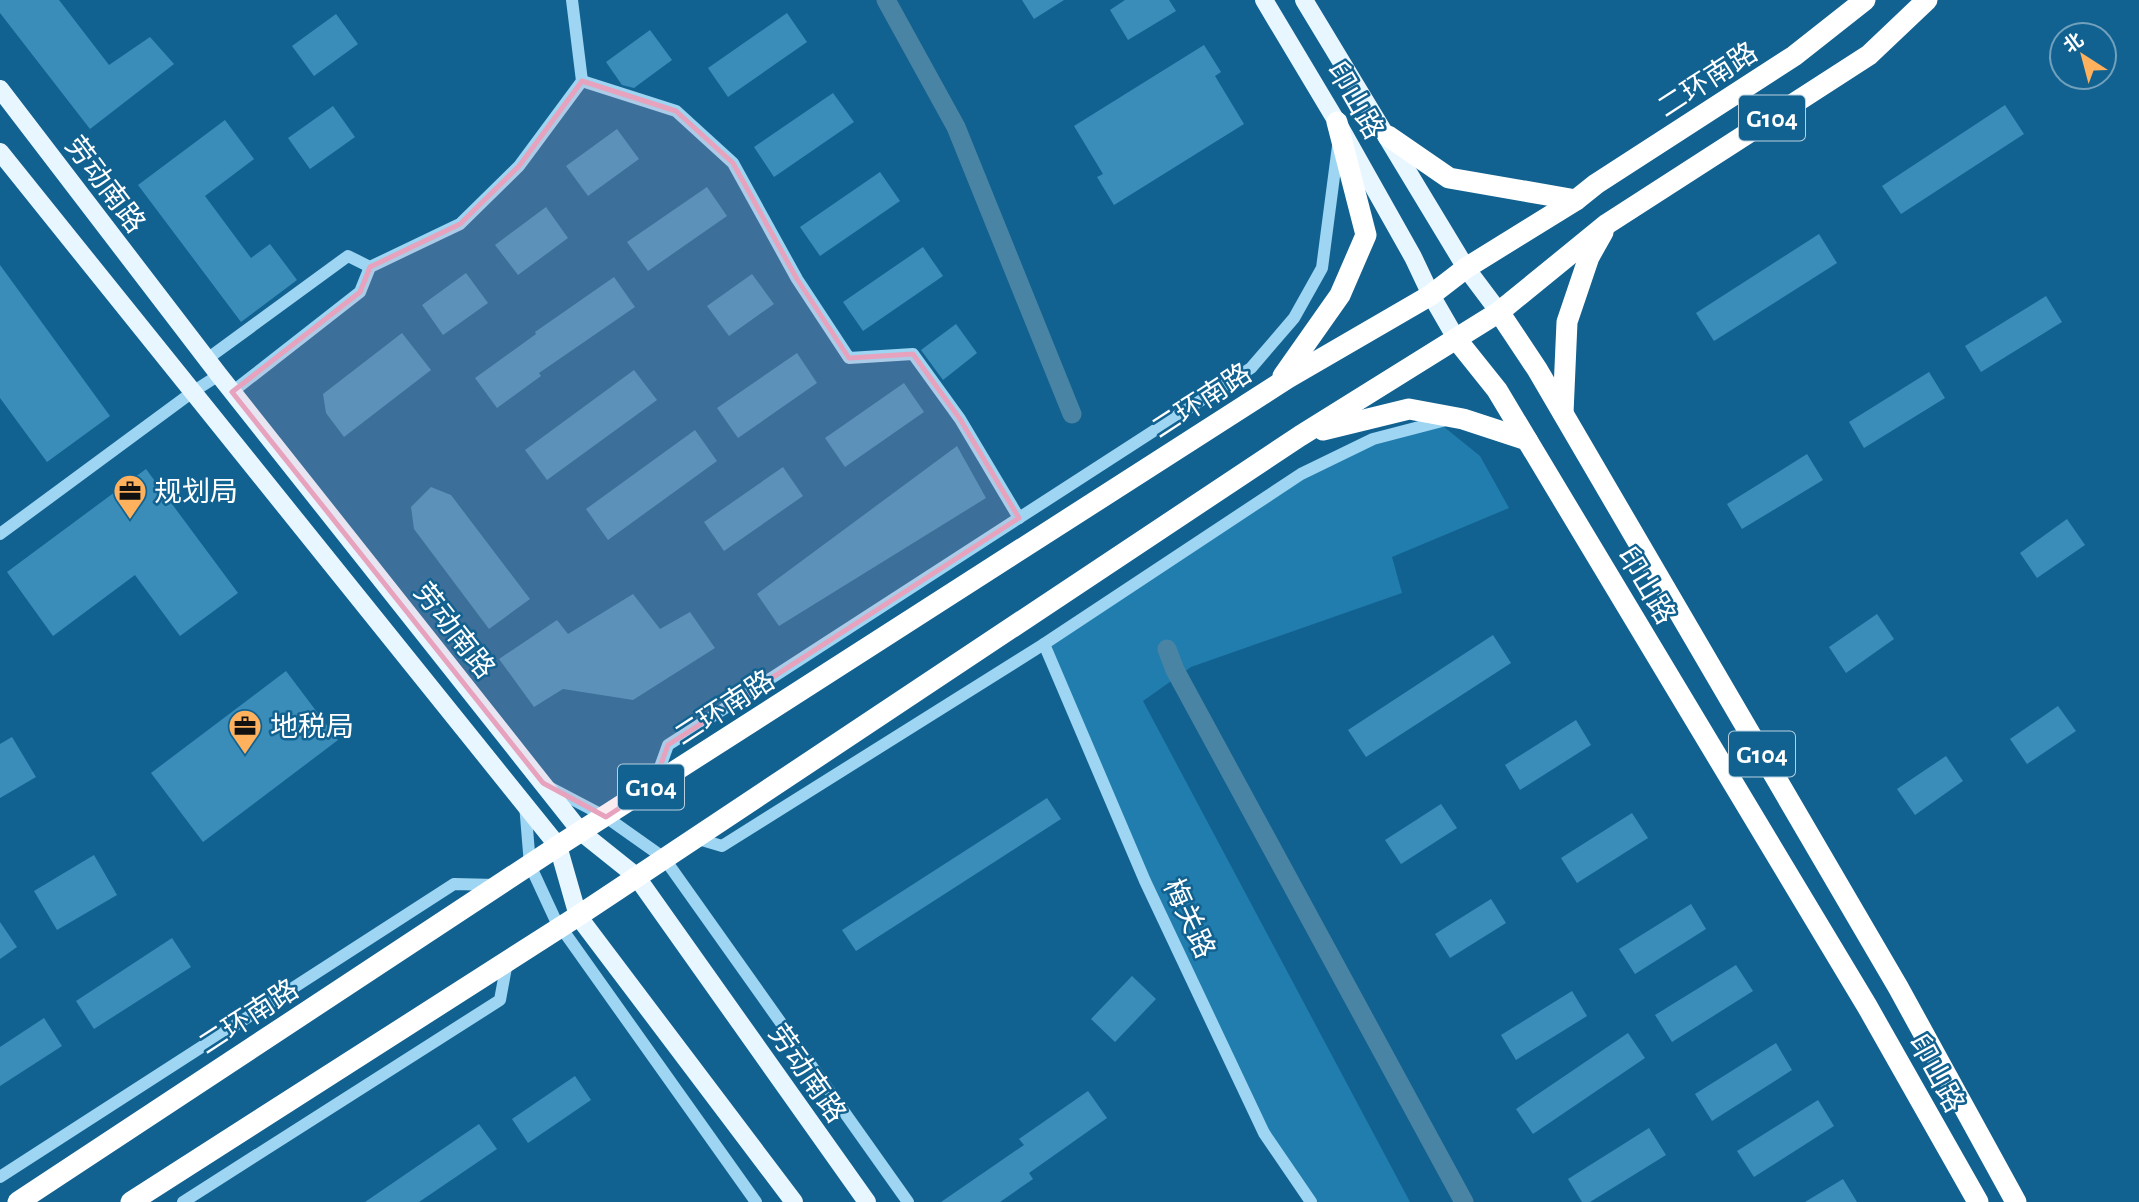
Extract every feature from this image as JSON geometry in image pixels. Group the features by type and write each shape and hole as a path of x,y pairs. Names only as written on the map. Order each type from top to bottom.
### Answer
{"highway":[{"name":"二环南路","path":"1576,200 1596,184 1794,56 1865,0"},
{"name":"G104","path":"131,1202 570,921 1300,436 1499,312 1607,224 1870,55 1927,0"},
{"path":"1278,384 1340,295 1366,235 1338,127"},
{"path":"1388,136 1449,178 1576,200"},
{"name":"G104","path":"1466,268 1576,200"},
{"path":"1563,413 1567,323 1590,257 1607,224"},
{"name":"二环南路","path":"18,1202 530,864 1278,384 1431,295 1466,268"},
{"name":"印山路","path":"1499,312 1563,413 1898,988 2017,1202"},
{"name":"印山路","path":"1457,340 1497,390 1867,1006 1978,1202"},
{"path":"1300,436 1409,409 1454,417 1527,440"}],"main road":[{"name":"印山路","path":"1264,0 1413,257 1457,340"},
{"name":"印山路","path":"1304,0 1466,268 1499,312"},
{"name":"劳动南路","path":"0,89 206,359 582,832 636,876 867,1202"},
{"name":"劳动南路","path":"0,152 558,846 570,921 794,1202"}],"street":[{"path":"232,392 360,292 370,267 460,224 519,166 582,81 572,0"},
{"path":"582,81 677,111 733,163 797,279 849,358 913,354 960,419 1019,518"},
{"path":"653,786 668,745 1251,368 1294,318 1322,268 1338,127"},
{"path":"206,359 348,256 370,267"},
{"path":"0,534 219,375"},
{"path":"695,838 722,846 1044,644 1301,474 1373,439 1454,417"},
{"name":"梅关路","path":"1044,644 1145,881 1264,1133 1311,1202"},
{"path":"543,783 606,817 664,858 908,1202"},
{"path":"524,804 530,864 555,919 570,921 756,1202"},
{"path":"0,1177 454,884 499,885"},
{"path":"183,1202 500,1000 506,962"}],"highlighted area":[{"path":"582,81 676,111 733,163 797,279 849,358 913,354 960,419 1019,518 668,745 653,786 606,817 543,783 232,392 360,292 370,267 460,224 519,166"}],"shaded area":[{"path":"1438,422 1480,456 1509,508 1392,557 1402,593 1191,667 1143,701 1410,1202 1311,1202 1264,1133 1044,644 1301,474 1373,439"}],"building":[{"path":"0,0 59,0 109,65 150,37 174,64 90,129 0,13"},
{"path":"1022,0 1064,0 1034,19"},
{"path":"1125,0 1169,0 1176,11 1128,40 1110,10"},
{"path":"787,13 807,42 728,97 708,68"},
{"path":"336,14 358,44 314,76 292,46"},
{"path":"650,30 672,60 634,88 622,85 606,62"},
{"path":"1204,45 1221,72 1215,76 1244,124 1114,205 1097,177 1103,174 1074,126"},
{"path":"833,93 854,122 774,177 754,147"},
{"path":"2005,105 2024,134 1901,214 1882,186"},
{"path":"333,106 355,137 310,169 288,138"},
{"path":"225,120 254,159 205,196 251,258 270,244 297,280 241,322 138,185"},
{"path":"617,129 639,159 588,196 566,166"},
{"path":"880,172 900,201 820,256 800,227"},
{"path":"707,187 727,216 648,271 627,242"},
{"path":"546,207 568,238 518,275 495,245"},
{"path":"1819,234 1837,263 1714,341 1696,313"},
{"path":"923,247 943,276 863,331 843,302"},
{"path":"0,265 110,416 47,462 0,398"},
{"path":"466,273 488,303 443,335 422,305"},
{"path":"752,274 774,304 729,336 707,306"},
{"path":"614,277 635,307 539,373 541,376 497,408 475,378"},
{"path":"2046,296 2062,322 1981,372 1965,346"},
{"path":"956,324 977,353 943,380 921,350"},
{"path":"402,333 431,370 344,437 326,413 323,394"},
{"path":"797,353 817,383 738,438 717,408"},
{"path":"634,370 657,400 547,480 525,450"},
{"path":"1929,372 1945,398 1864,448 1849,422"},
{"path":"904,383 924,412 845,467 825,438"},
{"path":"695,430 717,461 608,540 586,509"},
{"path":"957,446 986,498 779,626 757,594"},
{"path":"1807,454 1823,480 1742,529 1727,504"},
{"path":"783,467 803,496 724,551 704,522"},
{"name":"规划局","path":"146,469 238,593 180,636 135,575 53,636 7,572"},
{"path":"431,487 451,495 530,599 489,629 414,529 411,507"},
{"path":"2067,519 2085,545 2037,578 2020,553"},
{"path":"633,594 660,629 690,612 715,648 633,700 563,689 534,707 499,659 557,620 568,634"},
{"path":"1877,614 1894,639 1846,673 1829,647"},
{"path":"1493,635 1511,663 1366,757 1348,730"},
{"name":"地税局","path":"286,671 338,740 203,842 151,773"},
{"path":"2058,706 2076,731 2027,764 2010,739"},
{"path":"1576,720 1591,745 1520,790 1505,765"},
{"path":"12,737 36,777 0,798 0,744"},
{"path":"1946,756 1963,781 1915,815 1897,789"},
{"path":"1047,798 1061,819 856,951 842,930"},
{"path":"1441,804 1457,828 1401,864 1385,840"},
{"path":"1632,813 1648,838 1577,883 1561,858"},
{"path":"94,855 117,895 57,930 34,891"},
{"path":"1491,899 1506,923 1450,958 1435,934"},
{"path":"1691,904 1706,929 1635,974 1619,949"},
{"path":"0,922 17,947 0,959"},
{"path":"172,938 191,967 94,1029 76,1001"},
{"path":"1736,965 1753,991 1672,1042 1655,1015"},
{"path":"1132,976 1156,999 1115,1042 1091,1019"},
{"path":"1572,991 1587,1016 1516,1060 1501,1035"},
{"path":"44,1018 62,1046 0,1086 0,1047"},
{"path":"1628,1033 1645,1058 1533,1134 1516,1109"},
{"path":"1776,1043 1792,1070 1712,1121 1695,1094"},
{"path":"575,1076 591,1100 528,1143 512,1119"},
{"path":"1088,1091 1107,1118 1029,1173 1033,1179 1000,1202 941,1202 1024,1145 1019,1139"},
{"path":"1818,1100 1834,1126 1754,1177 1737,1151"},
{"path":"479,1124 497,1149 419,1202 365,1202"},
{"path":"1649,1128 1666,1155 1590,1202 1582,1202 1568,1179"},
{"path":"1843,1179 1857,1202 1805,1202"}],"waterway":[{"path":"886,0 956,127 1072,414"},
{"path":"1167,649 1175,670 1464,1202"}],"place":[{"name":"规划局","path":"130,521"},
{"name":"地税局","path":"245,756"}]}
